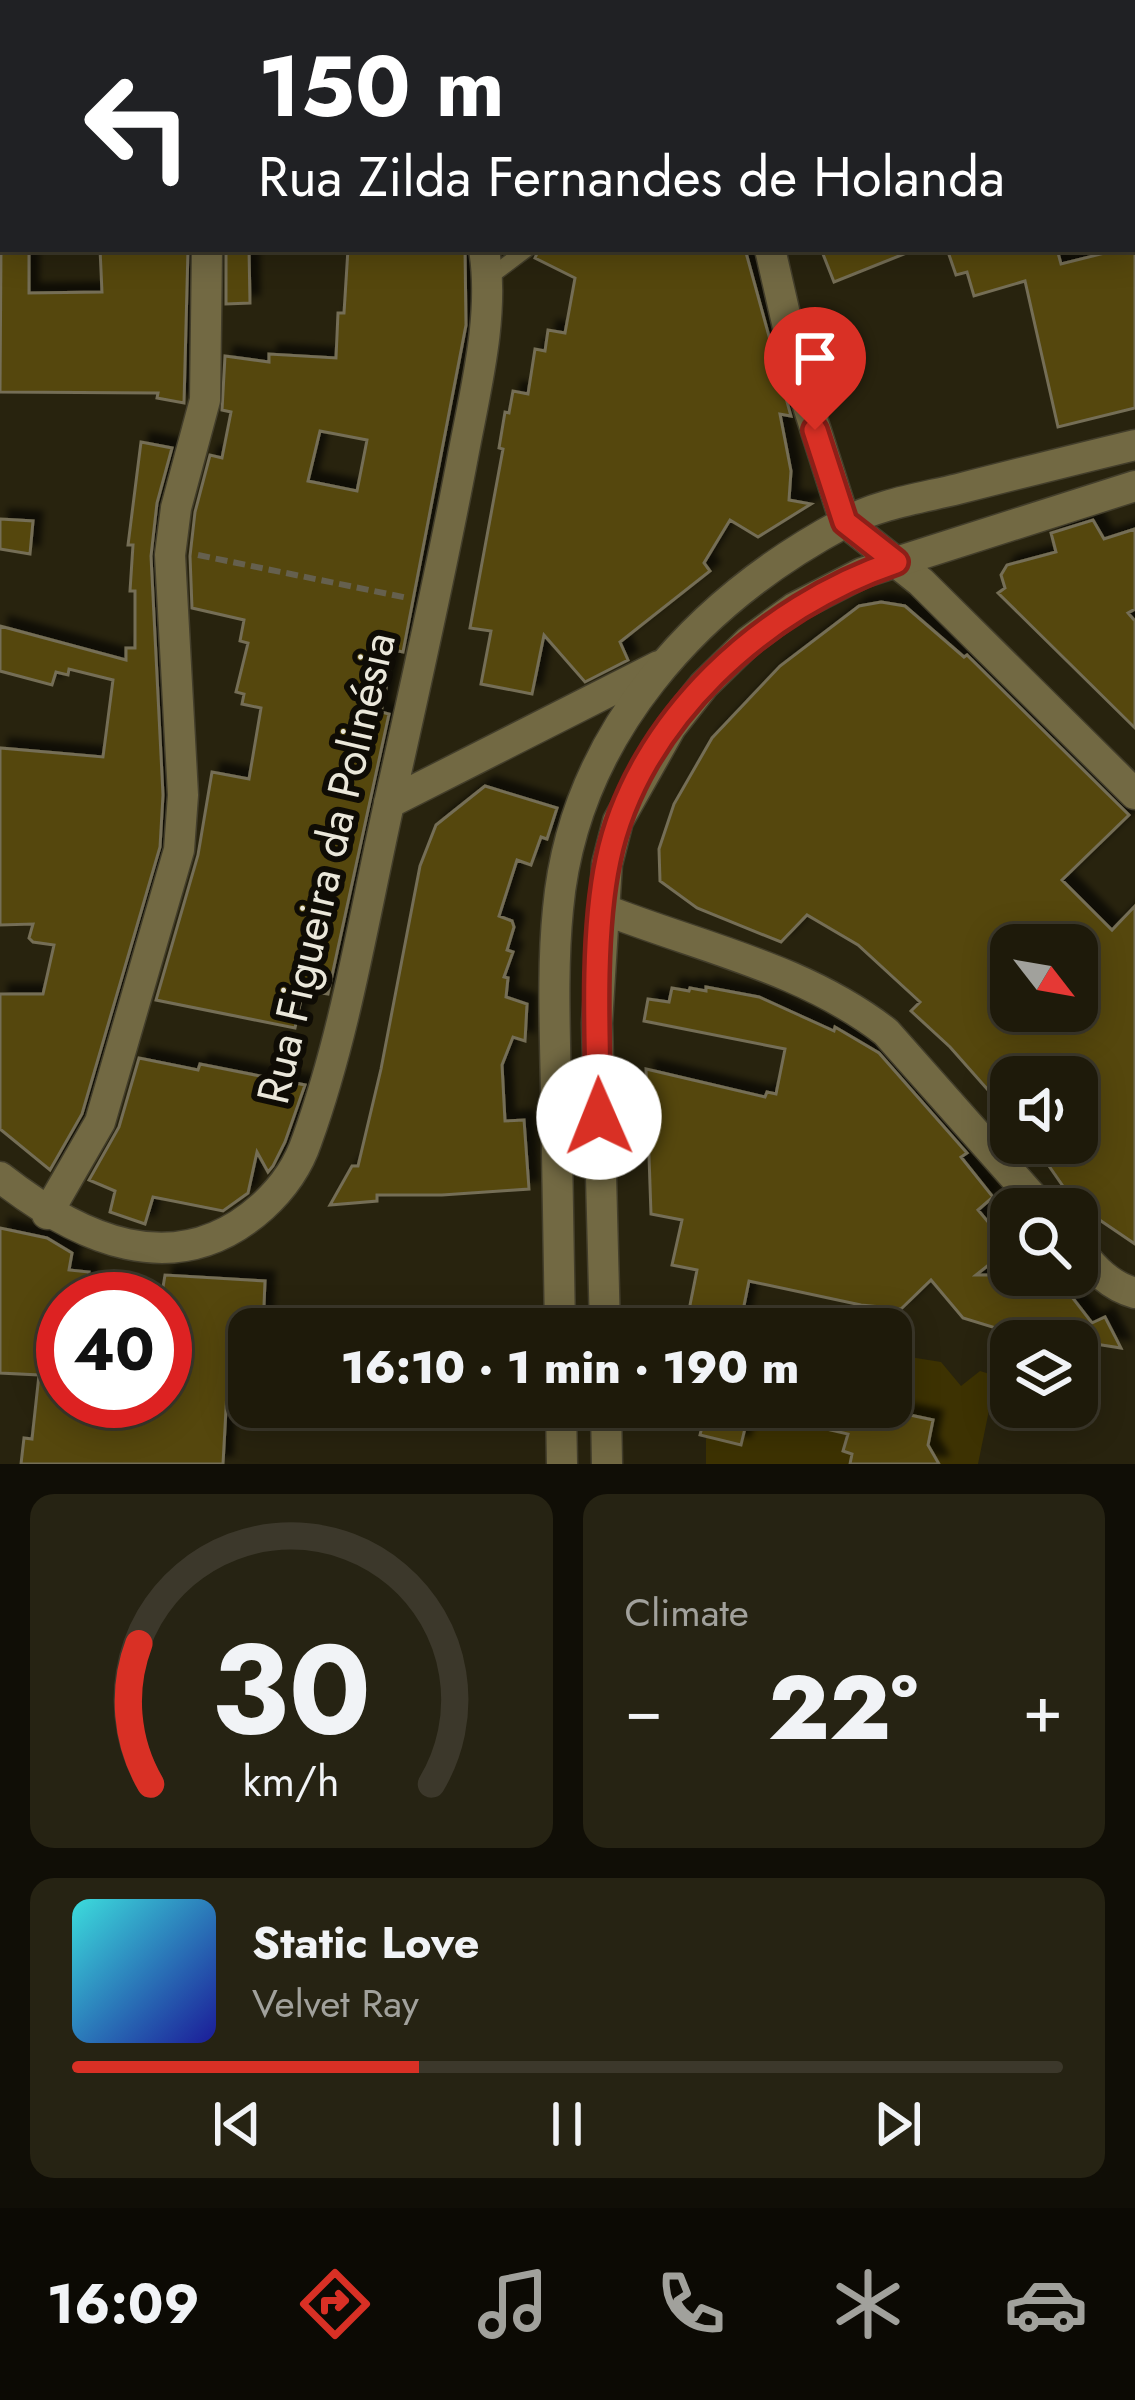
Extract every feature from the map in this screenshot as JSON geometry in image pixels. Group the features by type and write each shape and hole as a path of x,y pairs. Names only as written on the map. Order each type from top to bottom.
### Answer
{"street":[{"path":"47,1214 100,1122 178,850 183,796 170,554 176,508 204,411 207,252"},
{"path":"771,252 802,384 845,522 921,582 1135,794"},
{"name":"Rua Figueira da Polinésia","path":"0,1177 47,1214 132,1247 188,1245 224,1233 259,1210 287,1181 307,1144 337,1037 436,603 478,375 485,264"},
{"path":"560,1308 558,908 568,855 595,775 620,724 659,666 713,612 751,581 845,522 898,503 1135,445"},
{"path":"604,1308 597,1023 607,864 618,821 670,727 749,641 794,608 862,573 1135,486"},
{"path":"389,803 659,666"},
{"path":"603,910 782,972 862,1012 886,1032 1023,1188"},
{"path":"1098,1273 1135,1293"},
{"path":"561,1428 562,1464"},
{"path":"606,1428 607,1464"}],"lane":[{"path":"485,264 519,252"}],"path":[{"path":"170,554 188,553 436,603"}],"shaded area":[{"path":"912,1357 941,1362 961,1386 980,1371 990,1374 990,1405 978,1464 706,1464 706,1428 912,1428"}],"building":[{"path":"1,252 29,252 29,293 102,292 100,252 188,252 184,403 157,398 158,393 0,392"},
{"path":"226,252 249,252 250,303 226,304"},
{"path":"348,252 465,252 466,325 403,652 394,650 381,712 389,714 328,994 303,990 295,1028 156,1000 198,855 212,772 249,779 261,708 242,704 244,694 236,692 248,643 240,641 244,620 192,608 190,556 195,512 210,455 222,458 231,412 222,410 225,356 269,362 269,354 336,358 338,313 344,313","holes":["320,431 367,440 357,491 308,481"]},
{"path":"538,252 746,252 791,416 780,414 791,471 789,500 811,504 758,537 730,520 704,563 710,571 620,642 628,660 585,682 544,635 532,694 481,684 491,631 470,628 503,449 499,448 505,412 509,413 513,391 528,394 535,349 545,351 548,330 565,333 575,278 535,258"},
{"path":"822,252 909,252 834,282"},
{"path":"948,252 1058,252 1061,264 1105,252 1135,252 1135,408 1058,427 1025,281 974,296 967,272 956,275"},
{"path":"141,442 172,448 157,503 151,556 163,795 160,847 82,1114 50,1170 0,1129 0,994 43,994 54,945 29,938 33,924 0,925 0,748 103,757 113,680 69,669 68,675 56,672 52,685 0,671 0,626 126,660 126,648 135,648 135,591 130,591 133,545 128,545"},
{"path":"0,519 33,521 30,554 0,549"},
{"path":"1093,520 1104,539 1135,529 1135,609 1128,613 1135,621 1135,728 998,593 1005,588 1001,575 1007,565 1056,552 1051,533"},
{"path":"881,602 905,606 967,655 1129,815 1062,880 1112,930 1135,906 1135,1244 1098,1219 1098,1188 1064,1188 1048,1164 1098,1164 1098,1056 990,1056 990,1092 911,1011 920,1002 858,945 807,915 781,942 697,908 660,881 659,849 674,804 712,738 780,666 859,606"},
{"path":"485,786 557,808 547,839 541,837 531,865 517,860 499,916 512,921 514,927 507,950 513,952 504,977 508,978 506,997 527,1004 525,1041 513,1037 502,1065 505,1121 524,1120 529,1189 377,1195 377,1201 330,1205 352,1166 358,1166 420,866 436,825"},
{"path":"706,987 759,997 834,1031 835,1027 879,1053 967,1153 961,1157 990,1193 990,1200 978,1210 990,1224 990,1264 976,1275 990,1275 990,1296 1071,1296 1090,1320 990,1320 990,1326 963,1318 931,1280 902,1308 861,1305 749,1281 743,1308 689,1308 697,1270 672,1265 682,1220 651,1214 646,1069 765,1097 767,1092 776,1094 785,1049 644,1021 648,999 669,1002 672,988 706,991"},
{"path":"139,1058 198,1070 200,1064 305,1085 273,1166 268,1172 257,1152 248,1193 223,1211 153,1197 145,1224 110,1212 115,1191 89,1180 119,1127"},
{"path":"0,1228 47,1238 72,1253 69,1270 89,1272 36,1272 36,1375 0,1373"},
{"path":"192,1277 265,1281 264,1308 228,1308 223,1464 21,1464 24,1438 32,1439 36,1402 36,1428 192,1428"},
{"path":"1105,1317 1121,1348 1098,1344 1098,1320"},
{"path":"912,1415 933,1420 928,1445 939,1464 850,1464 852,1454 843,1451 848,1434 822,1428 912,1428"},
{"path":"702,1428 745,1428 741,1445 700,1435"}],"route":[{"path":"599,1117 597,1023 607,864 618,821 640,776 670,727 749,641 794,608 862,573 896,562 845,522 815,430"}]}
